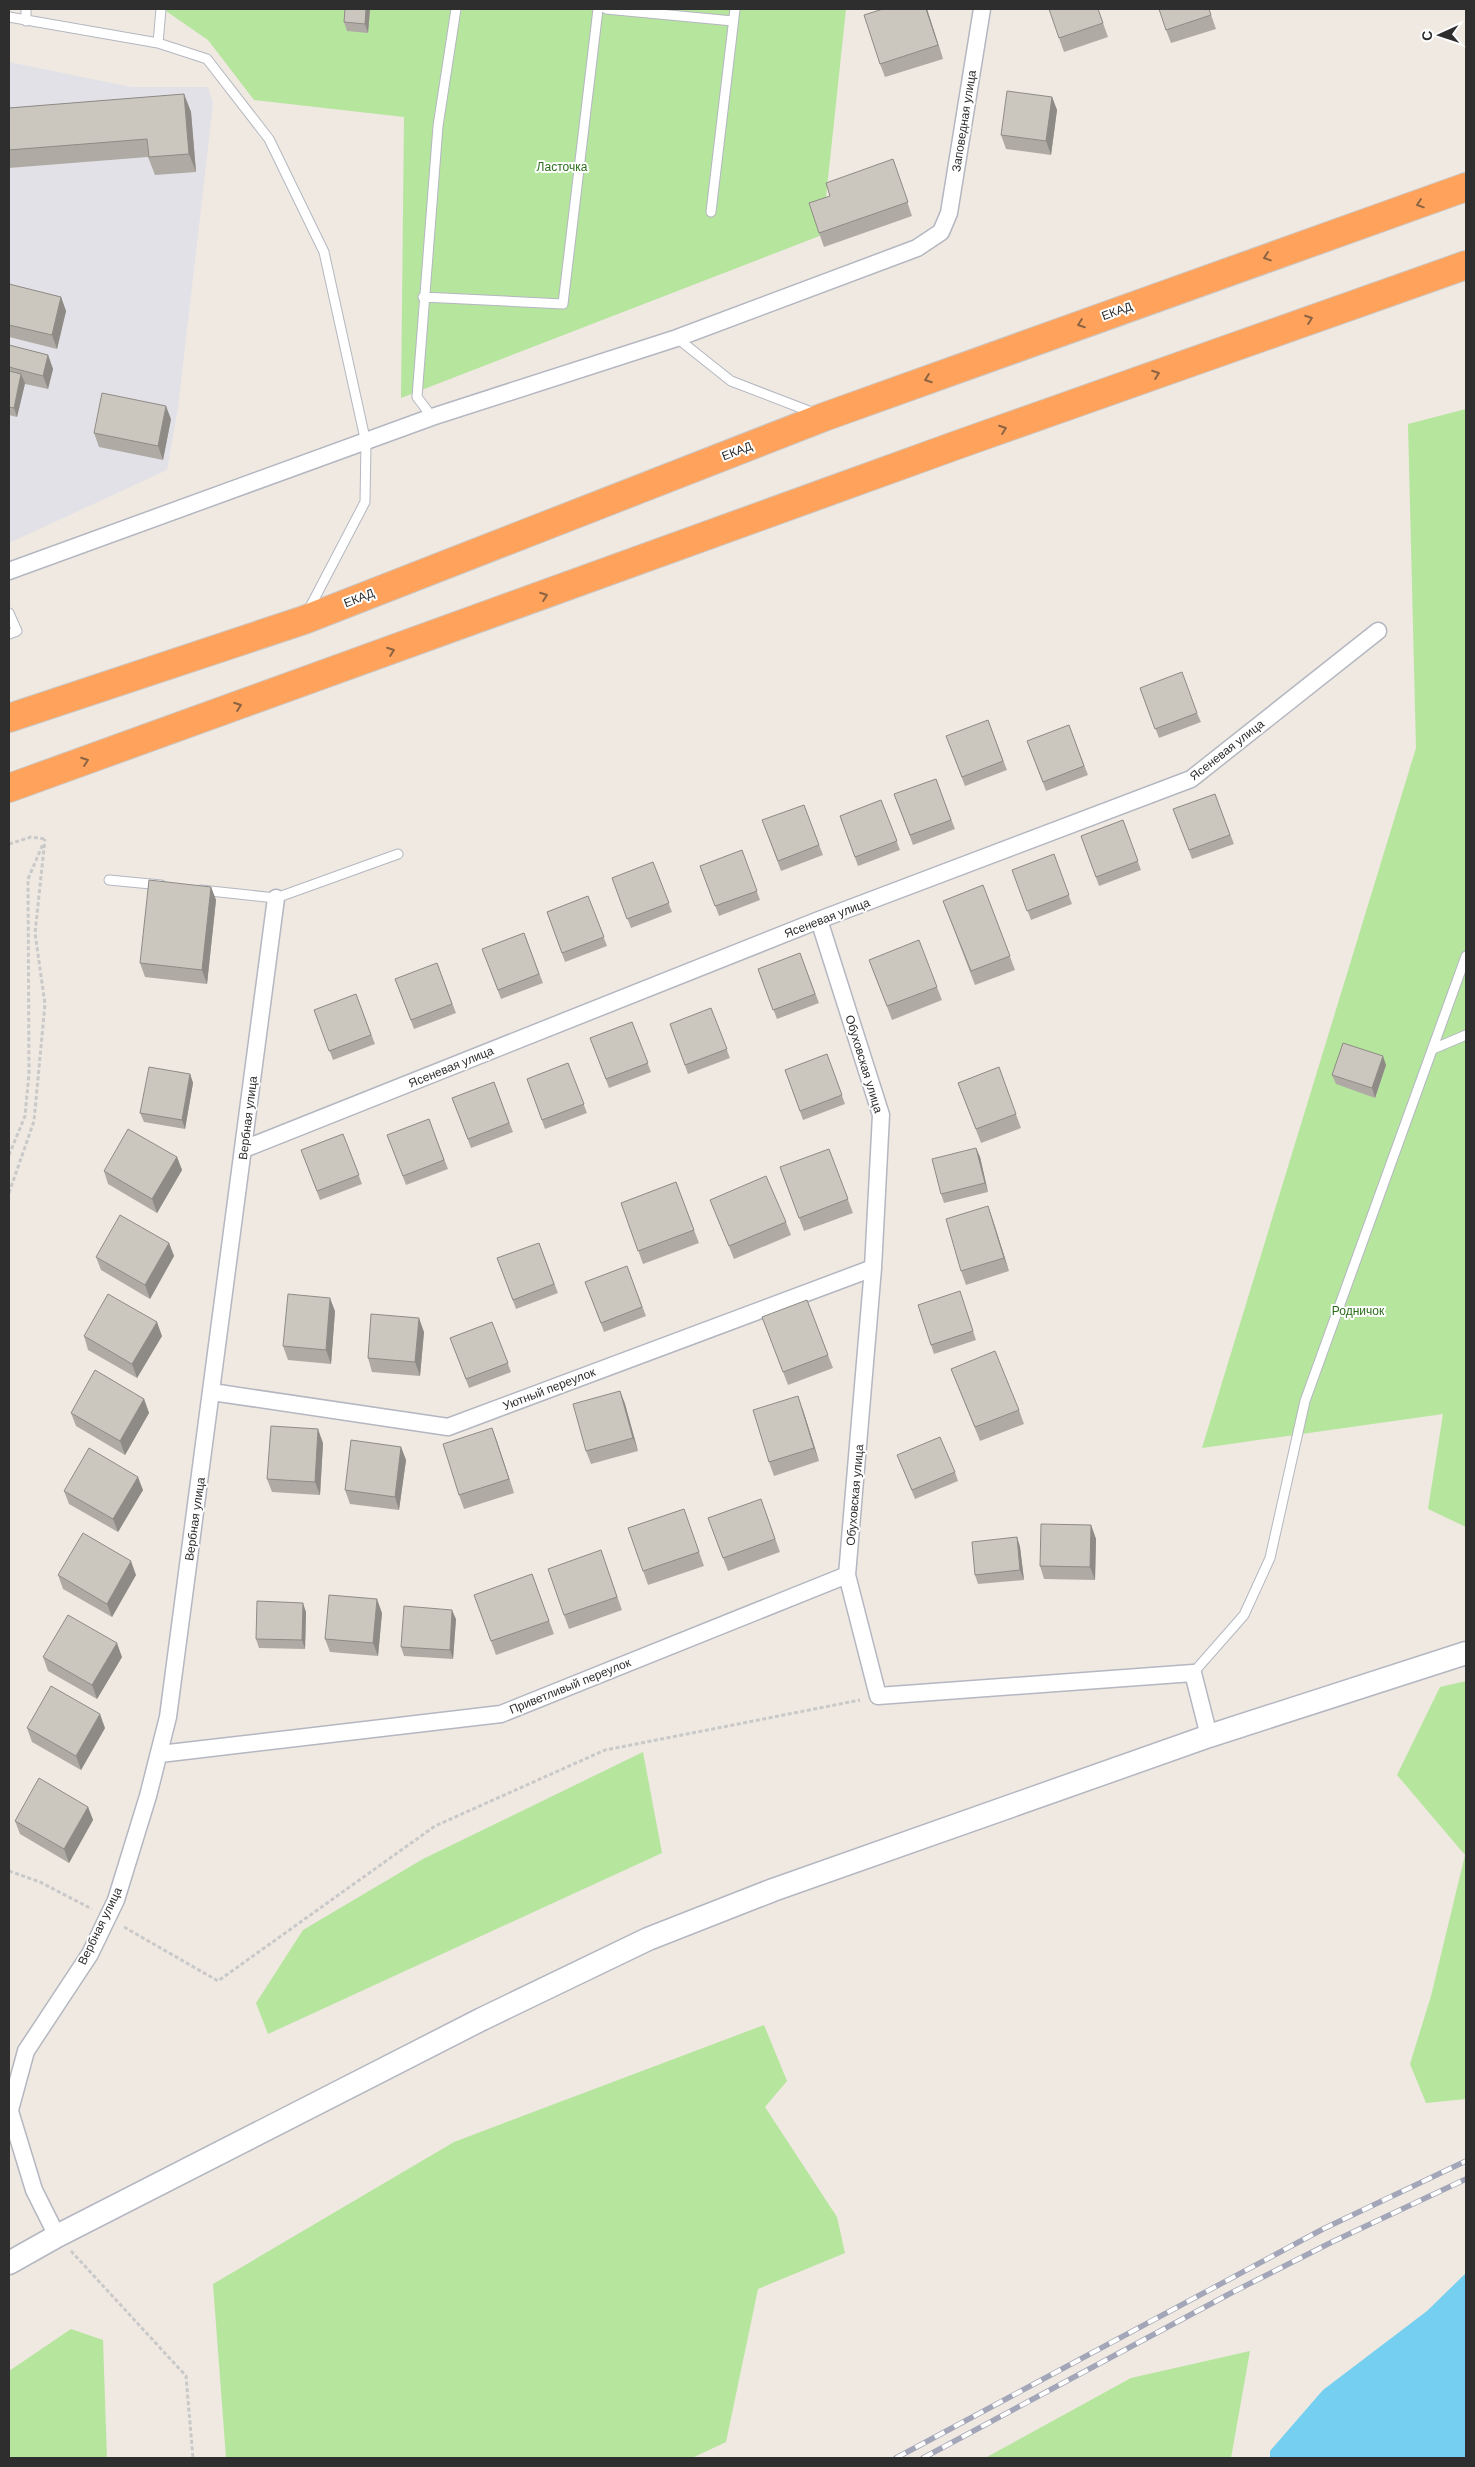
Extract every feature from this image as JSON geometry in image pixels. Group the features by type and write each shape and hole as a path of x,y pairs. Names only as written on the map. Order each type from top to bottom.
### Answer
{"highway":[{"name":"ЕКАД","path":"9,718 304,620 824,417 1466,188"},
{"path":"9,788 966,442 1466,265"}],"main road":[{"path":"9,2263 57,2236 482,2019 648,1939 773,1890 1209,1736 1466,1653"}],"street":[{"name":"Заповедная улица","path":"677,338 917,248 941,232 949,213 982,9"},
{"path":"9,570 366,443 432,417 677,338"},
{"name":"Ясеневая улица","path":"244,1149 819,920 1190,779 1378,631"},
{"name":"Вербная улица","path":"9,2109 26,2051 90,1954 116,1900 160,1754 168,1718 276,898"},
{"name":"Обуховская улица","path":"819,920 881,1115 873,1268 848,1575 878,1696"},
{"name":"Уютный переулок","path":"212,1392 448,1427 873,1268"},
{"name":"Приветливый переулок","path":"160,1754 501,1714 848,1575"},
{"path":"878,1696 1194,1673 1209,1736"},
{"path":"9,2109 34,2190 57,2236"}],"lane":[{"path":"26,9 26,21"},
{"path":"158,43 161,9"},
{"path":"432,417 417,397 423,297 438,126 456,9"},
{"path":"423,297 563,304 598,9"},
{"path":"606,9 734,21"},
{"path":"711,212 735,9"},
{"path":"9,17 158,43 207,59 268,139 324,252 366,443 365,502 304,620"},
{"path":"677,338 731,381 824,417"},
{"path":"9,614 17,631 9,634"},
{"path":"188,888 276,898 398,854"},
{"path":"109,880 168,886"},
{"path":"1194,1673 1244,1615 1270,1558 1305,1401 1466,956"},
{"path":"1433,1049 1466,1035"}],"path":[{"path":"9,844 31,837 45,839"},
{"path":"9,1155 25,1116 29,1073 28,879 45,839"},
{"path":"9,1194 34,1121 35,1112 45,1004 36,934 45,839"},
{"path":"9,1871 40,1882 107,1917 218,1981 435,1826 605,1750 878,1696"},
{"path":"57,2236 186,2376 193,2458"}],"shaded area":[{"path":"9,62 131,87 208,87 213,104 178,408 167,470 9,543"}],"green space":[{"name":"Ласточка","path":"163,9 846,9 822,235 401,398 404,117 254,100 208,40"},
{"name":"Родничок","path":"1466,409 1466,1527 1428,1509 1443,1414 1202,1448 1416,748 1408,424"},
{"path":"1466,1681 1466,2099 1426,2103 1410,2064 1431,1996 1465,1855 1397,1775 1440,1687"},
{"path":"643,1752 662,1853 268,2034 256,2003 303,1930 423,1859"},
{"path":"764,2025 787,2081 765,2107 837,2217 845,2253 758,2289 726,2442 692,2458 226,2458 213,2284 454,2142"},
{"path":"71,2329 103,2340 107,2458 9,2458 9,2371"},
{"path":"1250,2351 1231,2458 985,2458 1131,2378"}],"water":[{"path":"1466,2273 1466,2458 1270,2458 1270,2451 1323,2390 1427,2311"}],"building":[{"path":"345,9 366,9 365,24 344,22"},
{"path":"883,9 926,9 938,45 880,64 864,15"},
{"path":"1049,9 1098,9 1103,23 1059,38"},
{"path":"1159,9 1209,9 1211,15 1166,30"},
{"path":"1007,91 1052,97 1046,141 1001,135"},
{"path":"184,94 189,154 149,157 147,139 9,150 9,108"},
{"path":"893,159 908,202 819,233 809,203 830,196 826,183"},
{"path":"9,284 61,297 52,335 9,325"},
{"path":"9,345 48,355 43,376 9,367"},
{"path":"9,371 21,374 14,408 9,407"},
{"path":"102,393 166,406 158,446 94,433"},
{"path":"1182,672 1197,713 1155,729 1140,688"},
{"path":"988,720 1003,761 962,777 946,736"},
{"path":"1069,725 1084,766 1043,782 1027,741"},
{"path":"936,779 951,820 910,835 894,794"},
{"path":"1215,794 1230,835 1189,850 1173,809"},
{"path":"881,800 897,841 855,857 840,816"},
{"path":"804,805 819,845 778,861 762,820"},
{"path":"1123,820 1138,861 1096,877 1081,836"},
{"path":"742,850 757,891 715,906 700,866"},
{"path":"1054,854 1069,895 1027,911 1012,870"},
{"path":"653,862 669,903 627,919 612,878"},
{"path":"149,880 211,887 202,970 140,963"},
{"path":"983,885 1010,956 971,971 943,901"},
{"path":"588,896 604,937 562,953 547,912"},
{"path":"524,933 539,974 498,990 482,949"},
{"path":"919,940 937,987 887,1006 869,960"},
{"path":"800,953 815,994 773,1010 758,969"},
{"path":"437,963 452,1004 411,1020 395,979"},
{"path":"356,994 371,1035 329,1051 314,1010"},
{"path":"711,1008 727,1049 685,1065 670,1024"},
{"path":"632,1022 648,1063 606,1079 590,1038"},
{"path":"1343,1043 1383,1056 1372,1088 1332,1075"},
{"path":"827,1054 842,1095 800,1111 785,1070"},
{"path":"568,1063 584,1104 542,1120 527,1079"},
{"path":"149,1067 190,1074 182,1120 140,1113"},
{"path":"999,1067 1016,1114 976,1129 958,1083"},
{"path":"494,1082 509,1123 468,1139 452,1098"},
{"path":"429,1119 444,1160 403,1176 387,1135"},
{"path":"128,1129 177,1157 152,1199 104,1171"},
{"path":"343,1134 359,1175 317,1191 301,1150"},
{"path":"976,1148 985,1183 941,1194 932,1159"},
{"path":"829,1149 848,1199 799,1218 780,1167"},
{"path":"766,1176 786,1222 729,1246 710,1200"},
{"path":"676,1182 694,1230 638,1251 621,1203"},
{"path":"988,1206 1004,1258 961,1271 946,1219"},
{"path":"120,1215 169,1243 145,1285 96,1257"},
{"path":"539,1243 554,1284 513,1300 497,1258"},
{"path":"627,1266 642,1307 601,1323 585,1282"},
{"path":"960,1291 973,1331 931,1345 918,1305"},
{"path":"108,1294 157,1322 132,1364 84,1336"},
{"path":"288,1294 330,1298 326,1350 283,1346"},
{"path":"807,1300 828,1355 783,1372 762,1317"},
{"path":"371,1314 419,1318 415,1362 368,1358"},
{"path":"492,1322 508,1363 466,1379 450,1338"},
{"path":"995,1351 1019,1410 975,1427 951,1369"},
{"path":"95,1370 144,1399 120,1441 71,1413"},
{"path":"620,1391 633,1438 586,1451 573,1404"},
{"path":"798,1396 814,1448 769,1462 753,1410"},
{"path":"271,1426 318,1429 315,1482 267,1479"},
{"path":"492,1428 509,1479 459,1495 443,1444"},
{"path":"940,1437 955,1472 912,1490 897,1455"},
{"path":"351,1440 401,1447 395,1497 345,1490"},
{"path":"89,1448 138,1477 113,1519 64,1491"},
{"path":"761,1499 775,1539 723,1558 708,1518"},
{"path":"684,1509 699,1552 643,1571 628,1528"},
{"path":"1041,1524 1091,1525 1090,1567 1040,1566"},
{"path":"83,1533 131,1561 107,1604 58,1575"},
{"path":"1017,1537 1020,1570 975,1575 972,1542"},
{"path":"601,1550 617,1597 564,1615 548,1569"},
{"path":"532,1574 549,1621 491,1641 474,1595"},
{"path":"329,1595 377,1599 373,1643 325,1639"},
{"path":"257,1601 303,1603 302,1640 256,1639"},
{"path":"404,1606 452,1610 450,1650 401,1647"},
{"path":"68,1615 117,1643 92,1685 43,1657"},
{"path":"51,1686 100,1714 76,1756 27,1728"},
{"path":"39,1778 88,1807 64,1849 15,1821"}],"railway":[{"path":"896,2458 1323,2229 1466,2161"},
{"path":"923,2458 1233,2292 1332,2242 1466,2179"}]}
